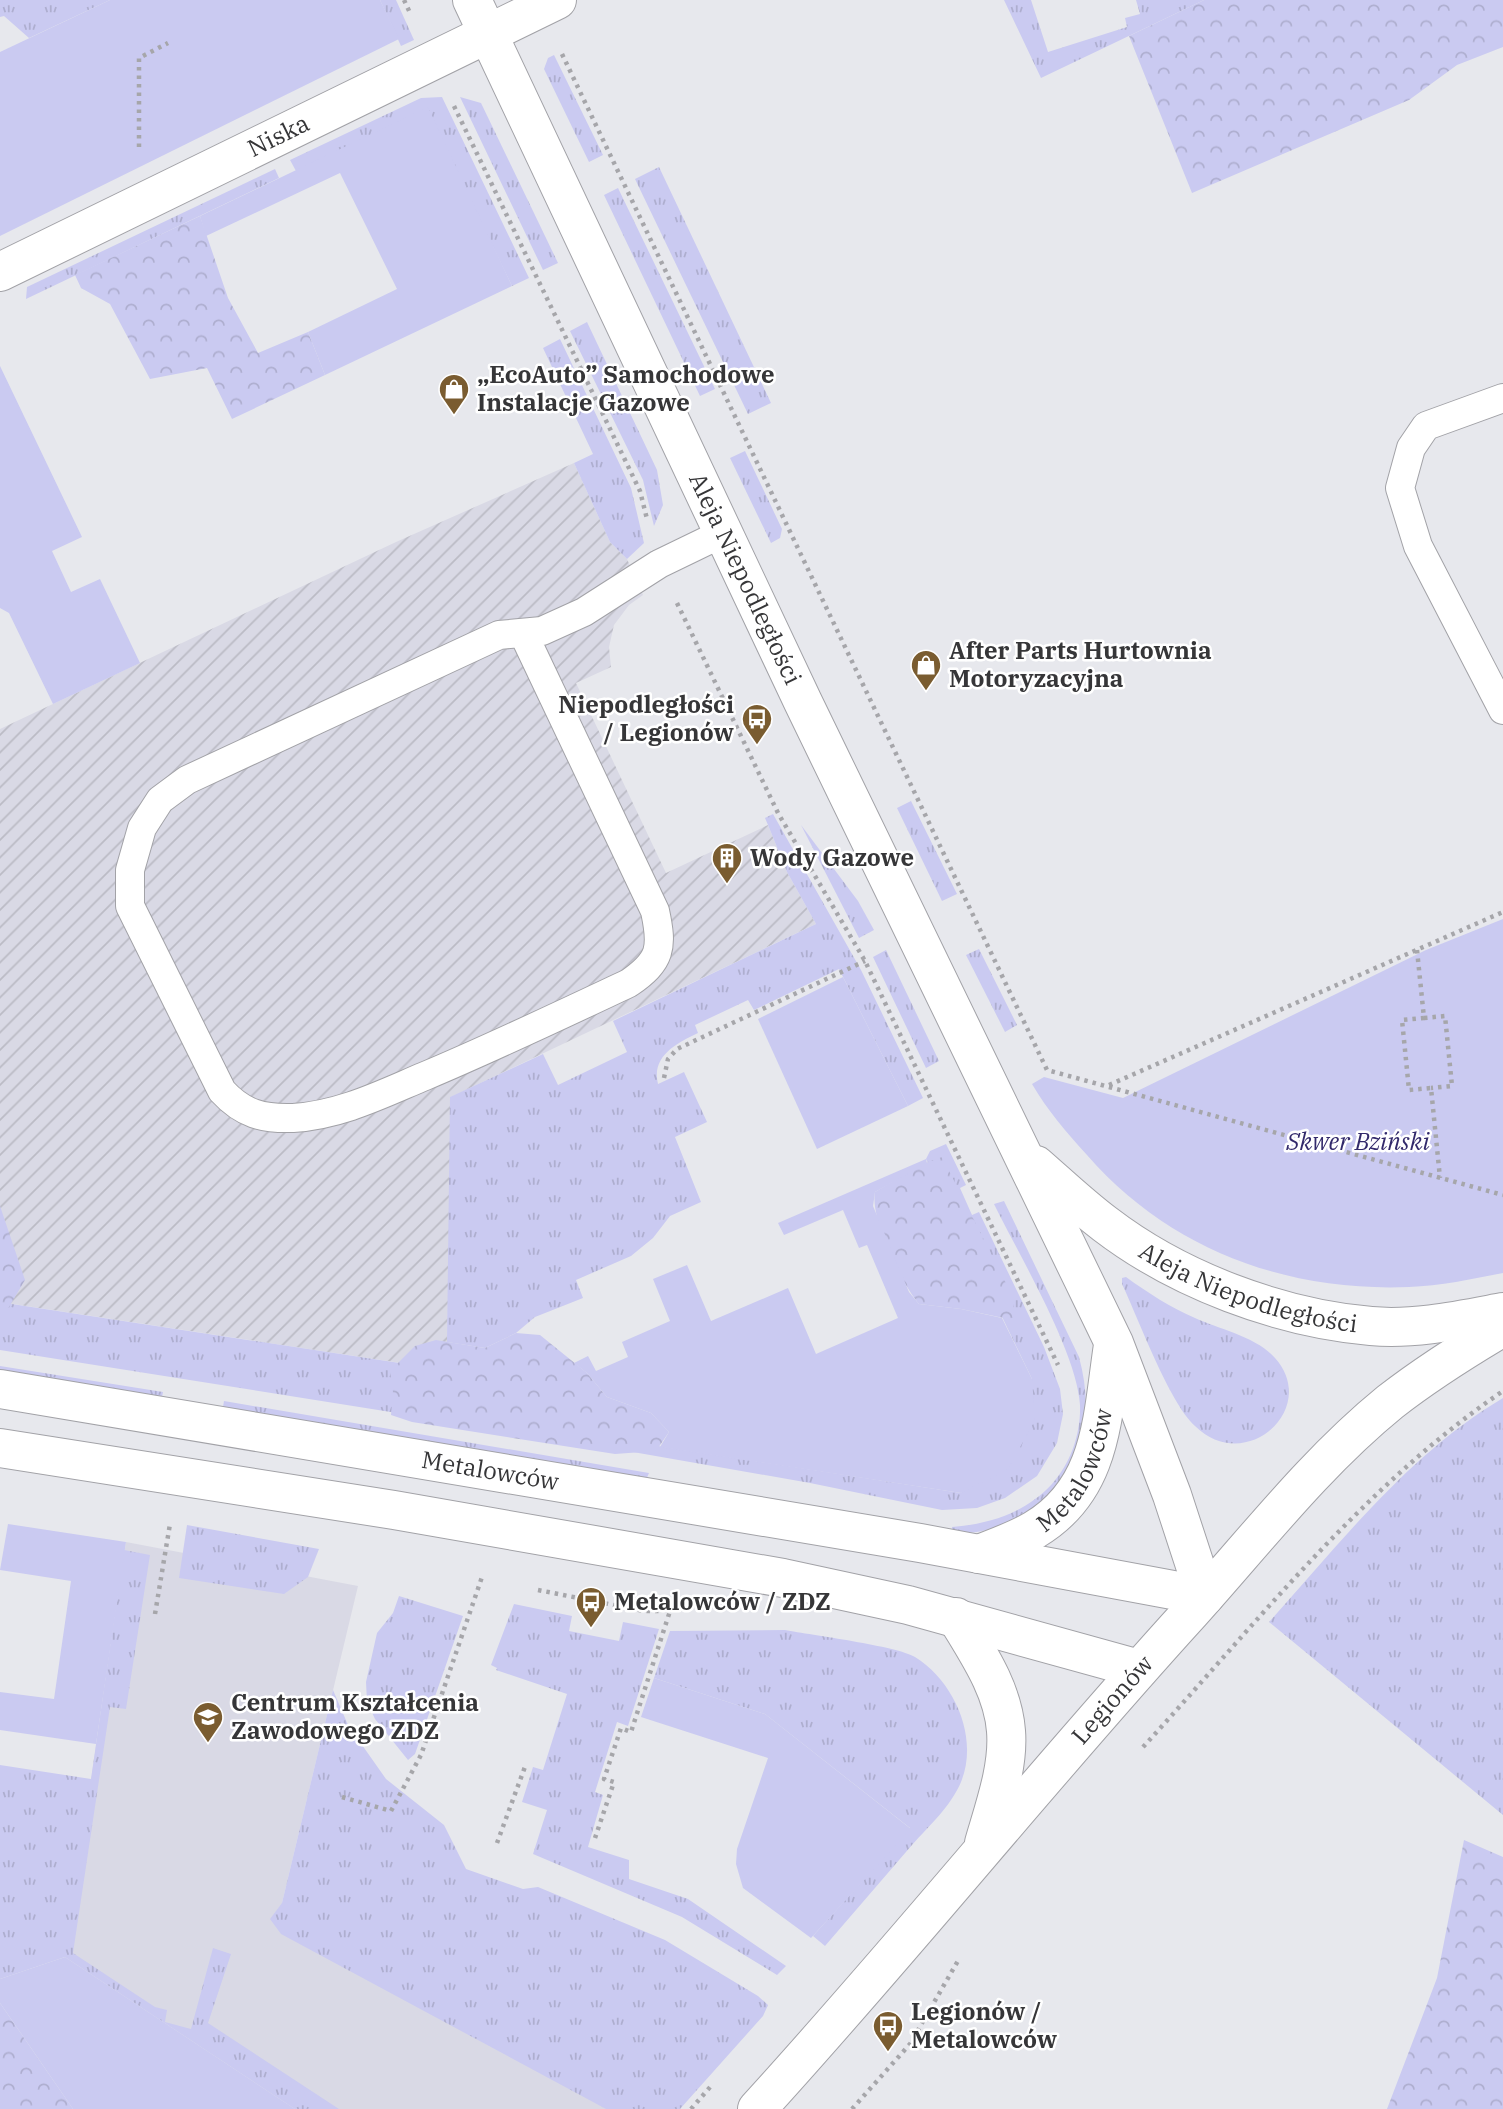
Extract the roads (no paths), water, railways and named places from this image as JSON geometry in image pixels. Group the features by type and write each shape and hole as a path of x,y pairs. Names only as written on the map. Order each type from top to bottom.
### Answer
{"street":[{"name":"Aleja Niepodległości","path":"472,0 723,533 1114,1343 1172,1494 1205,1596"},
{"name":"Niska","path":"0,272 557,0"},
{"name":"Aleja Niepodległości","path":"1025,1157 1106,1225 1185,1274 1269,1307 1371,1327 1444,1324 1501,1329"},
{"name":"Legionów","path":"757,2109 858,1999 1139,1669 1333,1455 1389,1403 1454,1355 1501,1329"},
{"name":"Metalowców","path":"979,1554 1034,1530 1074,1497 1093,1464 1114,1343"},
{"name":"Metalowców","path":"0,1389 979,1554 1205,1596"},
{"path":"0,1448 394,1510 783,1578 956,1617 1139,1669"},
{"path":"956,1617 986,1668 1006,1732 999,1791 981,1855"}],"lane":[{"path":"1503,397 1426,426 1410,449 1400,488 1418,546 1503,710"},
{"path":"523,633 655,911 661,939 649,970 629,983 480,1052 346,1109 294,1118 253,1114 237,1108 222,1091 130,906 130,870 142,828 160,800 187,780 499,635 542,631 584,612 635,577 723,533"}],"place":[{"name":"„EcoAuto” Samochodowe Instalacje Gazowe","path":"454,416"},
{"name":"After Parts Hurtownia Motoryzacyjna","path":"926,692"},
{"name":"Niepodległości / Legionów","path":"757,746"},
{"name":"Wody Gazowe","path":"727,885"},
{"name":"Metalowców / ZDZ","path":"591,1629"},
{"name":"Centrum Kształcenia Zawodowego ZDZ","path":"208,1744"},
{"name":"Legionów / Metalowców","path":"888,2053"}],"park label":[{"name":"Skwer Bziński","path":"1358,1142"}]}
